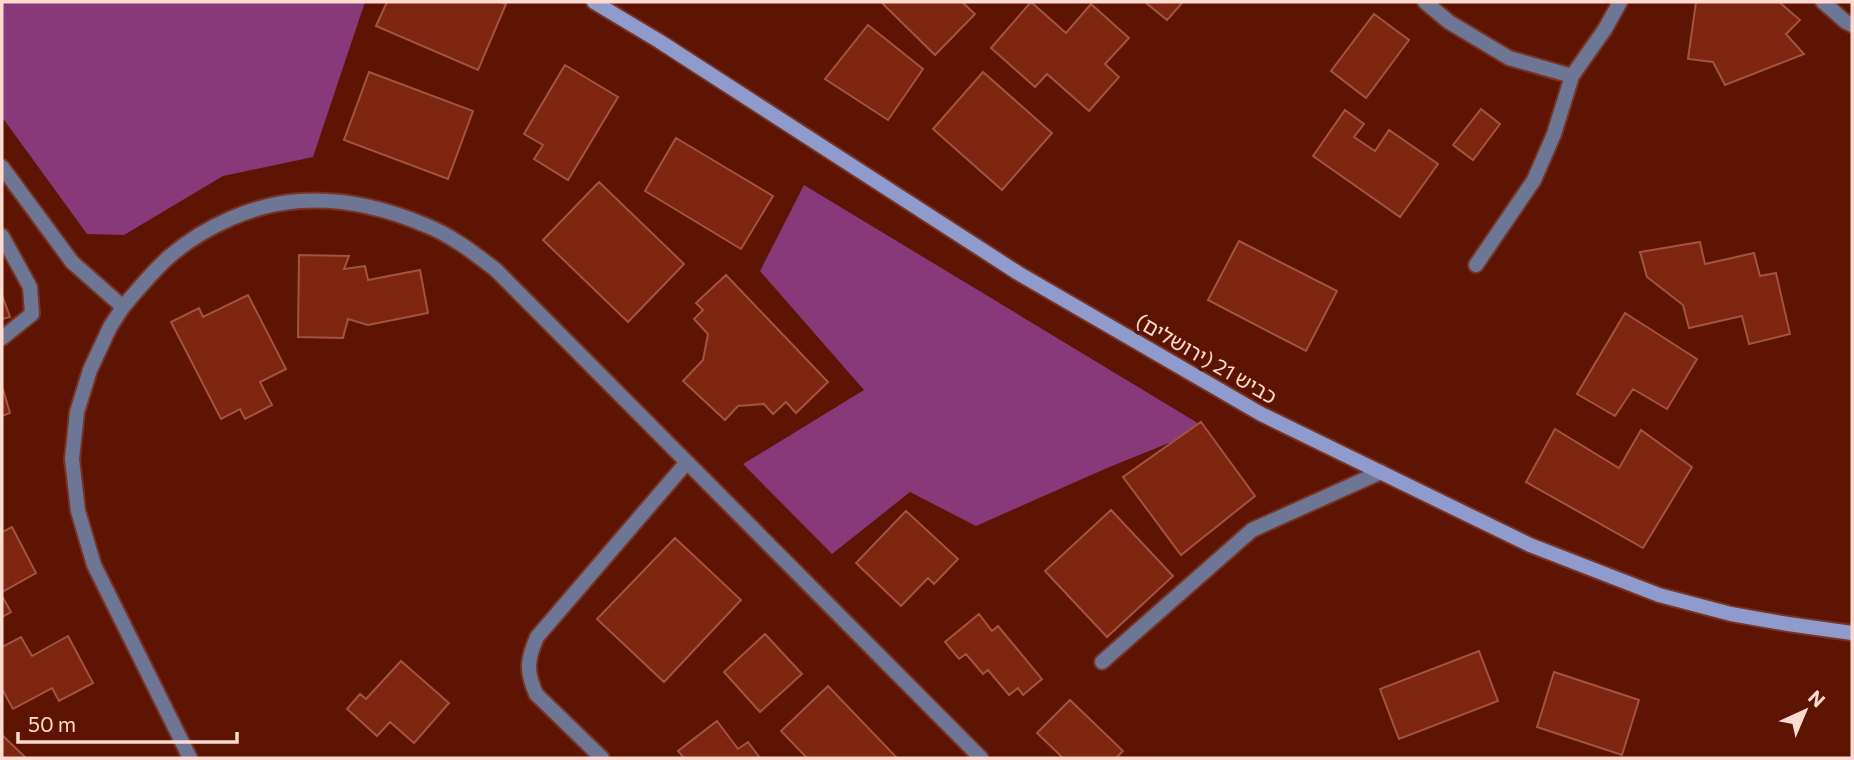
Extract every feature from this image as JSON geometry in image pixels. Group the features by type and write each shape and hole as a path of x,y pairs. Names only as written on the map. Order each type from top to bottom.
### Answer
{"main road":[{"name":"כביש 21 (ירושלים)","path":"594,2 659,41 1018,273 1261,414 1530,545 1659,595 1731,614 1852,633"}],"street":[{"path":"1426,2 1449,22 1509,58 1572,76"},
{"path":"1476,265 1534,180 1554,134 1572,76 1605,29 1620,2"},
{"path":"1823,2 1852,25"},
{"path":"2,167 72,262 123,307"},
{"path":"190,758 94,565 78,511 72,459 77,412 90,370 110,327 123,307 171,256 195,238 228,220 263,208 301,201 344,203 385,211 427,225 462,244 496,270 981,758"},
{"path":"2,236 30,287 32,314 2,338"},
{"path":"602,758 536,694 528,667 530,652 537,637 687,462"},
{"path":"1102,662 1252,530 1381,472"}],"shaded area":[{"path":"2,2 365,2 313,157 223,176 124,235 87,234 2,117"},
{"path":"804,185 1206,428 976,526 910,492 832,554 743,464 864,390 760,271"}],"building":[{"path":"387,2 506,4 478,70 376,26"},
{"path":"881,2 962,2 975,14 935,55"},
{"path":"1031,2 1066,33 1091,4 1129,38 1105,64 1119,77 1089,111 1047,74 1035,87 991,48"},
{"path":"1145,2 1183,2 1167,20"},
{"path":"1696,2 1779,2 1800,20 1786,34 1804,54 1725,85 1713,62 1688,59"},
{"path":"1374,14 1409,40 1366,98 1331,71"},
{"path":"868,25 923,69 888,120 825,79"},
{"path":"565,65 618,97 568,180 534,159 543,145 524,134"},
{"path":"369,72 473,111 448,179 344,140"},
{"path":"983,72 1052,133 1002,190 933,129"},
{"path":"1481,109 1500,124 1473,160 1453,145"},
{"path":"1345,110 1364,124 1354,137 1375,151 1389,130 1438,164 1400,217 1313,156"},
{"path":"676,138 773,196 741,249 645,191"},
{"path":"599,182 684,264 628,322 543,240"},
{"path":"1239,241 1337,291 1306,351 1208,300"},
{"path":"1700,242 1705,264 1754,253 1760,276 1776,273 1790,334 1749,344 1742,316 1689,328 1683,305 1647,277 1640,252"},
{"path":"299,255 349,256 344,269 365,266 368,280 420,270 428,313 368,325 348,319 343,338 298,337"},
{"path":"726,275 828,382 796,413 786,402 773,414 764,404 738,406 725,420 683,381 703,360 708,334 694,319 703,310 696,303"},
{"path":"2,295 10,317 2,319"},
{"path":"248,295 286,369 260,382 272,405 245,419 240,409 221,419 171,322 199,308 203,317"},
{"path":"1625,313 1697,359 1667,409 1633,389 1615,416 1577,394"},
{"path":"2,386 10,413 2,416"},
{"path":"1201,422 1255,496 1181,555 1123,477"},
{"path":"1555,429 1619,468 1641,430 1692,467 1643,548 1526,482"},
{"path":"1111,510 1173,576 1107,637 1045,571"},
{"path":"906,511 958,559 934,584 928,578 901,606 856,563"},
{"path":"12,527 36,573 2,592 2,532"},
{"path":"675,538 741,600 664,682 597,619"},
{"path":"2,596 11,612 2,617"},
{"path":"979,614 992,631 998,626 1042,679 1023,695 1018,688 1009,695 988,670 983,674 966,654 959,659 945,642"},
{"path":"765,634 802,674 760,712 724,672"},
{"path":"68,636 93,683 59,701 52,688 13,709 2,689 2,647 21,637 32,656"},
{"path":"1479,651 1498,701 1399,739 1380,689"},
{"path":"401,661 449,703 414,743 390,722 377,736 347,709 360,694 366,699"},
{"path":"1554,672 1639,700 1622,755 1537,727"},
{"path":"828,686 897,758 807,758 781,731"},
{"path":"1070,700 1123,751 1116,758 1063,758 1037,733"},
{"path":"717,721 738,749 748,742 760,758 684,758 678,751"},
{"path":"2,735 26,758 2,758"}]}
